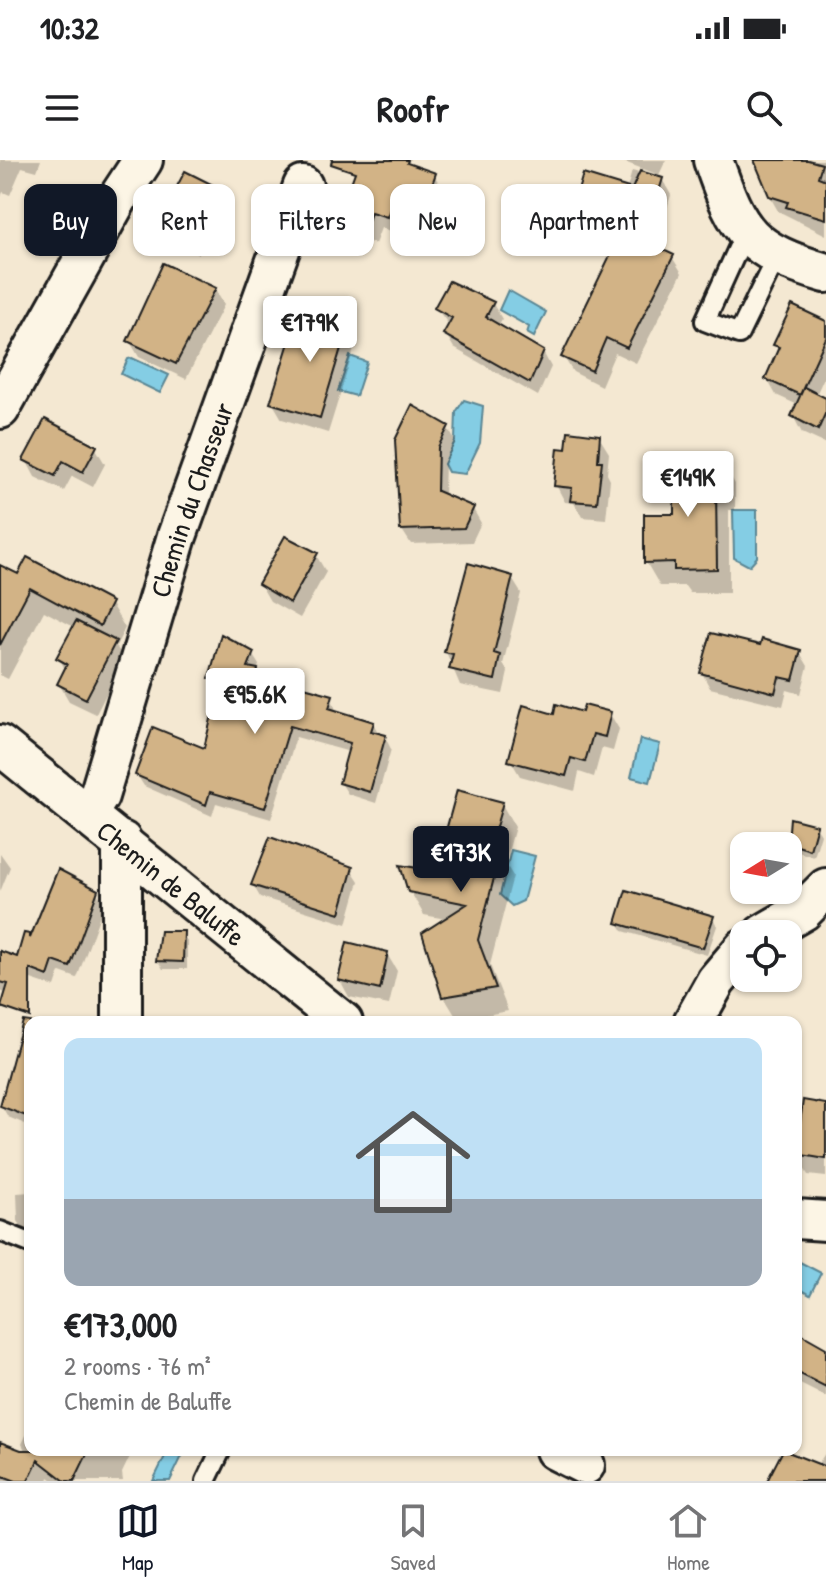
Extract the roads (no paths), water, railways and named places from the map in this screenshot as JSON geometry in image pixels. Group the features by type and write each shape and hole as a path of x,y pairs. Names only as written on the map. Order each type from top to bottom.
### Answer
{"street":[{"path":"0,409 143,160"},
{"path":"713,160 728,202 745,233 777,256 826,273"},
{"name":"Chemin du Chasseur","path":"87,814 99,796 177,536 278,256"},
{"name":"Chemin de Baluffe","path":"0,745 336,1016"},
{"path":"122,841 122,1016"},
{"path":"787,920 803,911 826,888"},
{"path":"696,1016 716,981 730,964"},
{"path":"802,1219 826,1221"}],"lane":[{"path":"745,233 705,321 739,334 777,256"},
{"path":"0,1231 24,1241"},
{"path":"206,1481 218,1456"}],"water":[{"path":"508,290 546,312 534,337 527,333 529,327 499,310"},
{"path":"350,356 367,362 356,396 338,391"},
{"path":"128,359 169,375 160,393 121,374"},
{"path":"464,400 483,406 480,443 465,474 448,472 444,464 455,441 456,412"},
{"path":"733,510 757,510 757,557 749,566 734,558"},
{"path":"640,739 660,744 650,782 631,777"},
{"path":"511,850 535,856 523,901 512,906 500,895"},
{"path":"802,1263 821,1273 810,1295 802,1290"},
{"path":"165,1456 182,1456 170,1481 153,1481"}]}
